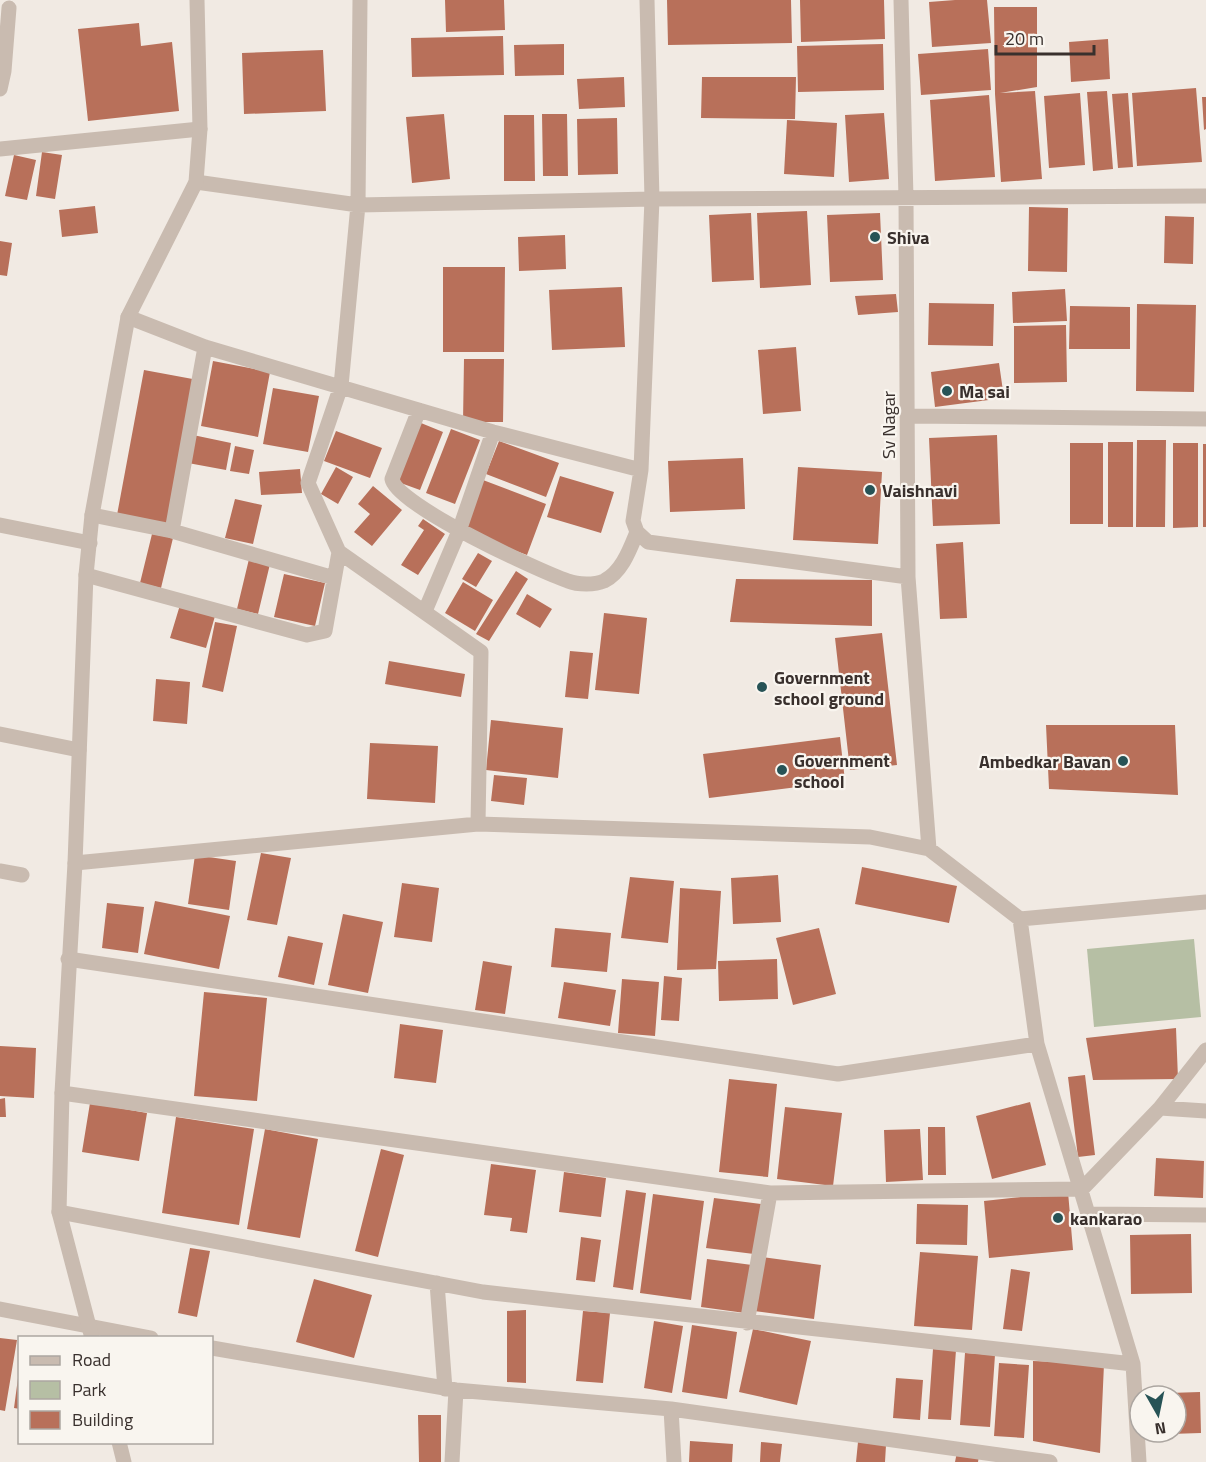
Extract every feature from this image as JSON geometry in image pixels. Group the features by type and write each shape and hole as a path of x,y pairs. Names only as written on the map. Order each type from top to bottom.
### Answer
{"street":[{"path":"90,1332 59,1212 62,1093 75,862 86,575 92,515 129,317 196,182 200,129 198,0"},
{"path":"360,0 358,205 340,386 308,483 339,552 482,652 478,824"},
{"path":"647,0 651,199 640,470 633,521 637,532 648,542 908,577"},
{"name":"Sv Nagar","path":"901,0 906,198 908,577 929,849"},
{"path":"0,89 4,70 9,8"},
{"path":"0,149 200,129"},
{"path":"196,182 358,205 651,199 1206,196"},
{"path":"129,317 205,347 493,432 640,470"},
{"path":"172,531 205,347"},
{"path":"419,410 392,479 393,486 410,500 459,531 570,582 591,584 603,581 612,575 624,562 637,532"},
{"path":"908,416 1206,419"},
{"path":"425,611 459,531 493,432"},
{"path":"92,515 172,531 334,578"},
{"path":"0,525 90,543"},
{"path":"86,575 307,635 325,631 339,552"},
{"path":"0,734 79,750"},
{"path":"75,862 478,824 870,837 929,849 1020,919 1206,902"},
{"path":"0,871 21,875"},
{"path":"1020,919 1037,1044 1083,1189 1088,1214 1133,1364 1139,1462"},
{"path":"68,959 838,1074 1037,1044"},
{"path":"62,1093 770,1193 1083,1189 1160,1108 1206,1050"},
{"path":"1160,1108 1206,1111"},
{"path":"747,1323 770,1193"},
{"path":"59,1212 483,1292 1133,1364"},
{"path":"1088,1214 1206,1215"},
{"path":"437,1283 450,1390 452,1462"},
{"path":"0,1309 90,1332 131,1336"},
{"path":"213,1348 450,1390 671,1409 1050,1462"},
{"path":"671,1409 674,1462"},
{"path":"119,1444 124,1462"}],"green space":[{"path":"1194,939 1201,1017 1094,1027 1087,949"}],"building":[{"path":"445,0 504,0 505,30 446,32"},
{"path":"667,0 791,0 792,43 668,45"},
{"path":"800,0 884,0 885,39 801,42"},
{"path":"987,0 991,43 932,47 929,2"},
{"path":"994,7 1037,7 1037,87 1000,93 1035,91 1042,179 1001,182 995,94"},
{"path":"139,23 141,46 172,42 179,111 88,121 78,29"},
{"path":"503,36 504,75 412,77 411,38"},
{"path":"1108,39 1110,79 1071,82 1069,42"},
{"path":"564,44 564,75 515,76 514,45"},
{"path":"883,44 884,90 798,92 797,46"},
{"path":"988,49 991,90 921,95 918,54"},
{"path":"323,50 326,111 244,114 242,53"},
{"path":"624,77 625,107 579,109 577,79"},
{"path":"702,77 796,77 795,119 701,118"},
{"path":"1196,88 1202,162 1137,166 1132,93"},
{"path":"1107,91 1113,169 1093,171 1087,92"},
{"path":"1080,93 1085,165 1049,168 1044,96"},
{"path":"1128,93 1133,167 1118,168 1112,94"},
{"path":"989,95 995,177 935,181 930,100"},
{"path":"1202,97 1206,97 1206,129 1204,130"},
{"path":"884,113 889,179 849,182 845,115"},
{"path":"444,114 450,179 412,183 406,117"},
{"path":"542,114 567,114 568,176 543,176"},
{"path":"504,115 534,115 535,181 504,181"},
{"path":"617,118 618,174 578,175 577,119"},
{"path":"787,120 837,123 834,177 784,174"},
{"path":"42,152 62,155 55,199 36,196"},
{"path":"14,155 36,160 27,200 5,196"},
{"path":"95,206 98,233 62,237 59,210"},
{"path":"1029,207 1068,208 1067,272 1028,271"},
{"path":"807,211 811,285 760,288 757,213"},
{"path":"751,213 754,280 712,282 709,215"},
{"path":"880,213 883,280 830,282 827,215"},
{"path":"1165,216 1194,217 1193,264 1164,263"},
{"path":"565,235 566,269 519,271 518,237"},
{"path":"0,241 12,243 7,276 0,275"},
{"path":"443,267 505,267 504,352 443,352"},
{"path":"622,287 625,347 552,350 549,290"},
{"path":"1065,289 1067,321 1013,323 1012,292"},
{"path":"896,294 898,312 858,315 855,296"},
{"path":"929,303 994,304 993,346 928,345"},
{"path":"1137,304 1196,305 1194,392 1136,391"},
{"path":"1070,306 1130,307 1130,349 1069,349"},
{"path":"1066,325 1067,382 1014,383 1014,326"},
{"path":"796,347 801,411 763,414 758,350"},
{"path":"464,359 504,359 503,422 463,422"},
{"path":"213,361 270,372 258,437 201,426"},
{"path":"999,363 1004,398 935,407 931,372"},
{"path":"144,370 198,380 170,525 117,515"},
{"path":"273,388 319,396 308,452 263,444"},
{"path":"421,423 443,432 420,490 398,482"},
{"path":"451,429 480,440 455,504 426,493"},
{"path":"336,431 382,448 370,478 324,461"},
{"path":"193,435 231,443 226,470 188,463"},
{"path":"997,435 1000,524 933,526 929,438"},
{"path":"1137,440 1166,440 1165,527 1136,527"},
{"path":"499,441 559,463 546,497 486,474"},
{"path":"1108,442 1133,442 1133,527 1108,527"},
{"path":"1070,443 1103,443 1103,524 1070,524"},
{"path":"1173,443 1198,443 1198,527 1173,528"},
{"path":"1203,444 1206,444 1206,527 1203,527"},
{"path":"235,446 254,450 249,474 230,471"},
{"path":"743,458 745,509 670,512 668,461"},
{"path":"336,467 353,477 338,504 321,494"},
{"path":"798,467 882,472 878,544 793,540"},
{"path":"300,469 302,493 261,495 259,472"},
{"path":"560,476 614,492 601,533 547,517"},
{"path":"483,480 546,504 527,555 463,531"},
{"path":"373,486 402,510 372,546 354,532 370,514 358,504"},
{"path":"235,499 262,505 253,544 225,538"},
{"path":"423,519 445,534 418,575 401,565 424,530 418,526"},
{"path":"152,534 173,538 161,588 140,583"},
{"path":"963,542 967,618 940,619 936,544"},
{"path":"478,553 492,561 476,587 462,579"},
{"path":"249,559 270,564 258,614 237,609"},
{"path":"516,571 528,579 489,641 476,634"},
{"path":"284,574 325,583 315,626 274,617"},
{"path":"736,579 872,580 872,626 730,622"},
{"path":"463,582 493,600 475,631 445,613"},
{"path":"527,594 552,609 540,628 516,614"},
{"path":"180,605 215,616 206,648 170,638"},
{"path":"604,613 647,618 639,694 595,690"},
{"path":"215,622 237,626 223,692 202,687"},
{"path":"882,633 897,765 850,770 835,638"},
{"path":"570,651 593,653 588,699 565,697"},
{"path":"389,661 465,674 461,697 385,684"},
{"path":"156,679 190,682 187,724 153,721"},
{"path":"491,720 563,728 558,778 486,770"},
{"path":"1046,725 1175,725 1178,795 1049,789"},
{"path":"840,737 845,781 709,798 703,754"},
{"path":"370,743 438,746 435,803 367,799"},
{"path":"494,775 527,778 524,805 491,801"},
{"path":"261,853 291,858 277,925 247,920"},
{"path":"195,855 236,861 229,910 188,904"},
{"path":"862,867 957,886 949,923 855,904"},
{"path":"778,875 781,922 733,924 731,878"},
{"path":"630,877 674,881 668,943 621,938"},
{"path":"402,883 439,888 432,942 394,937"},
{"path":"680,888 721,891 716,969 677,970"},
{"path":"155,901 230,916 219,969 144,954"},
{"path":"107,903 144,907 138,953 102,948"},
{"path":"343,914 383,922 368,993 328,985"},
{"path":"555,928 611,933 607,972 551,967"},
{"path":"819,928 836,994 793,1005 776,938"},
{"path":"288,936 323,943 314,985 278,977"},
{"path":"777,959 778,999 719,1001 718,961"},
{"path":"483,961 512,966 505,1014 475,1010"},
{"path":"664,976 682,978 679,1021 661,1020"},
{"path":"622,979 659,982 655,1036 618,1033"},
{"path":"564,982 616,990 610,1026 558,1018"},
{"path":"204,992 267,998 257,1101 194,1096"},
{"path":"400,1024 443,1030 436,1083 394,1078"},
{"path":"1176,1028 1178,1079 1093,1080 1086,1038"},
{"path":"0,1046 36,1048 34,1098 0,1096"},
{"path":"1085,1075 1095,1155 1078,1157 1068,1077"},
{"path":"729,1079 777,1084 768,1177 719,1172"},
{"path":"5,1098 6,1117 0,1117 0,1099"},
{"path":"1030,1102 1046,1165 992,1179 976,1116"},
{"path":"90,1103 147,1113 139,1161 82,1152"},
{"path":"785,1107 842,1113 833,1186 777,1179"},
{"path":"176,1117 254,1129 239,1225 162,1213"},
{"path":"928,1127 945,1127 946,1175 928,1175"},
{"path":"265,1129 318,1139 300,1238 247,1229"},
{"path":"920,1129 923,1180 886,1182 884,1130"},
{"path":"381,1149 404,1155 378,1257 355,1251"},
{"path":"1156,1158 1204,1161 1203,1198 1154,1196"},
{"path":"491,1164 536,1170 527,1233 510,1231 512,1218 484,1215"},
{"path":"564,1172 606,1178 601,1217 559,1212"},
{"path":"626,1190 646,1193 633,1290 613,1287"},
{"path":"1068,1192 1073,1250 989,1258 984,1201"},
{"path":"653,1194 704,1201 691,1300 640,1293"},
{"path":"714,1198 761,1204 754,1254 706,1248"},
{"path":"917,1204 968,1205 967,1245 916,1244"},
{"path":"1191,1234 1192,1293 1131,1294 1130,1235"},
{"path":"581,1237 601,1240 595,1282 576,1280"},
{"path":"190,1248 210,1251 197,1317 178,1313"},
{"path":"920,1252 978,1256 972,1330 914,1326"},
{"path":"762,1257 821,1265 814,1319 754,1311"},
{"path":"707,1259 752,1265 745,1313 701,1307"},
{"path":"1011,1269 1030,1272 1022,1331 1003,1329"},
{"path":"314,1279 372,1295 354,1358 296,1342"},
{"path":"526,1310 526,1383 507,1382 507,1311"},
{"path":"583,1311 610,1313 603,1383 576,1381"},
{"path":"654,1321 683,1326 672,1393 644,1388"},
{"path":"692,1325 737,1332 727,1399 682,1392"},
{"path":"753,1329 811,1341 797,1405 739,1392"},
{"path":"0,1338 17,1340 5,1411 0,1410"},
{"path":"933,1349 956,1350 951,1420 928,1419"},
{"path":"965,1353 995,1355 990,1427 960,1425"},
{"path":"1033,1361 1104,1364 1100,1453 1033,1441"},
{"path":"999,1363 1029,1365 1024,1438 994,1436"},
{"path":"18,1378 18,1409 14,1408"},
{"path":"896,1378 923,1380 920,1420 893,1418"},
{"path":"1188,1392 1200,1392 1201,1433 1188,1433"},
{"path":"418,1415 441,1415 441,1462 419,1462"},
{"path":"690,1441 733,1444 732,1462 689,1462"},
{"path":"761,1442 782,1444 780,1462 760,1462"},
{"path":"858,1442 886,1445 885,1462 856,1462"},
{"path":"957,1452 979,1456 978,1462 955,1462"}],"place":[{"name":"Shiva","path":"875,237"},
{"name":"Ma sai","path":"947,391"},
{"name":"Vaishnavi","path":"870,490"},
{"name":"Government school ground","path":"762,687"},
{"name":"Ambedkar Bavan","path":"1123,761"},
{"name":"Government school","path":"782,770"},
{"name":"kankarao","path":"1058,1218"}]}
